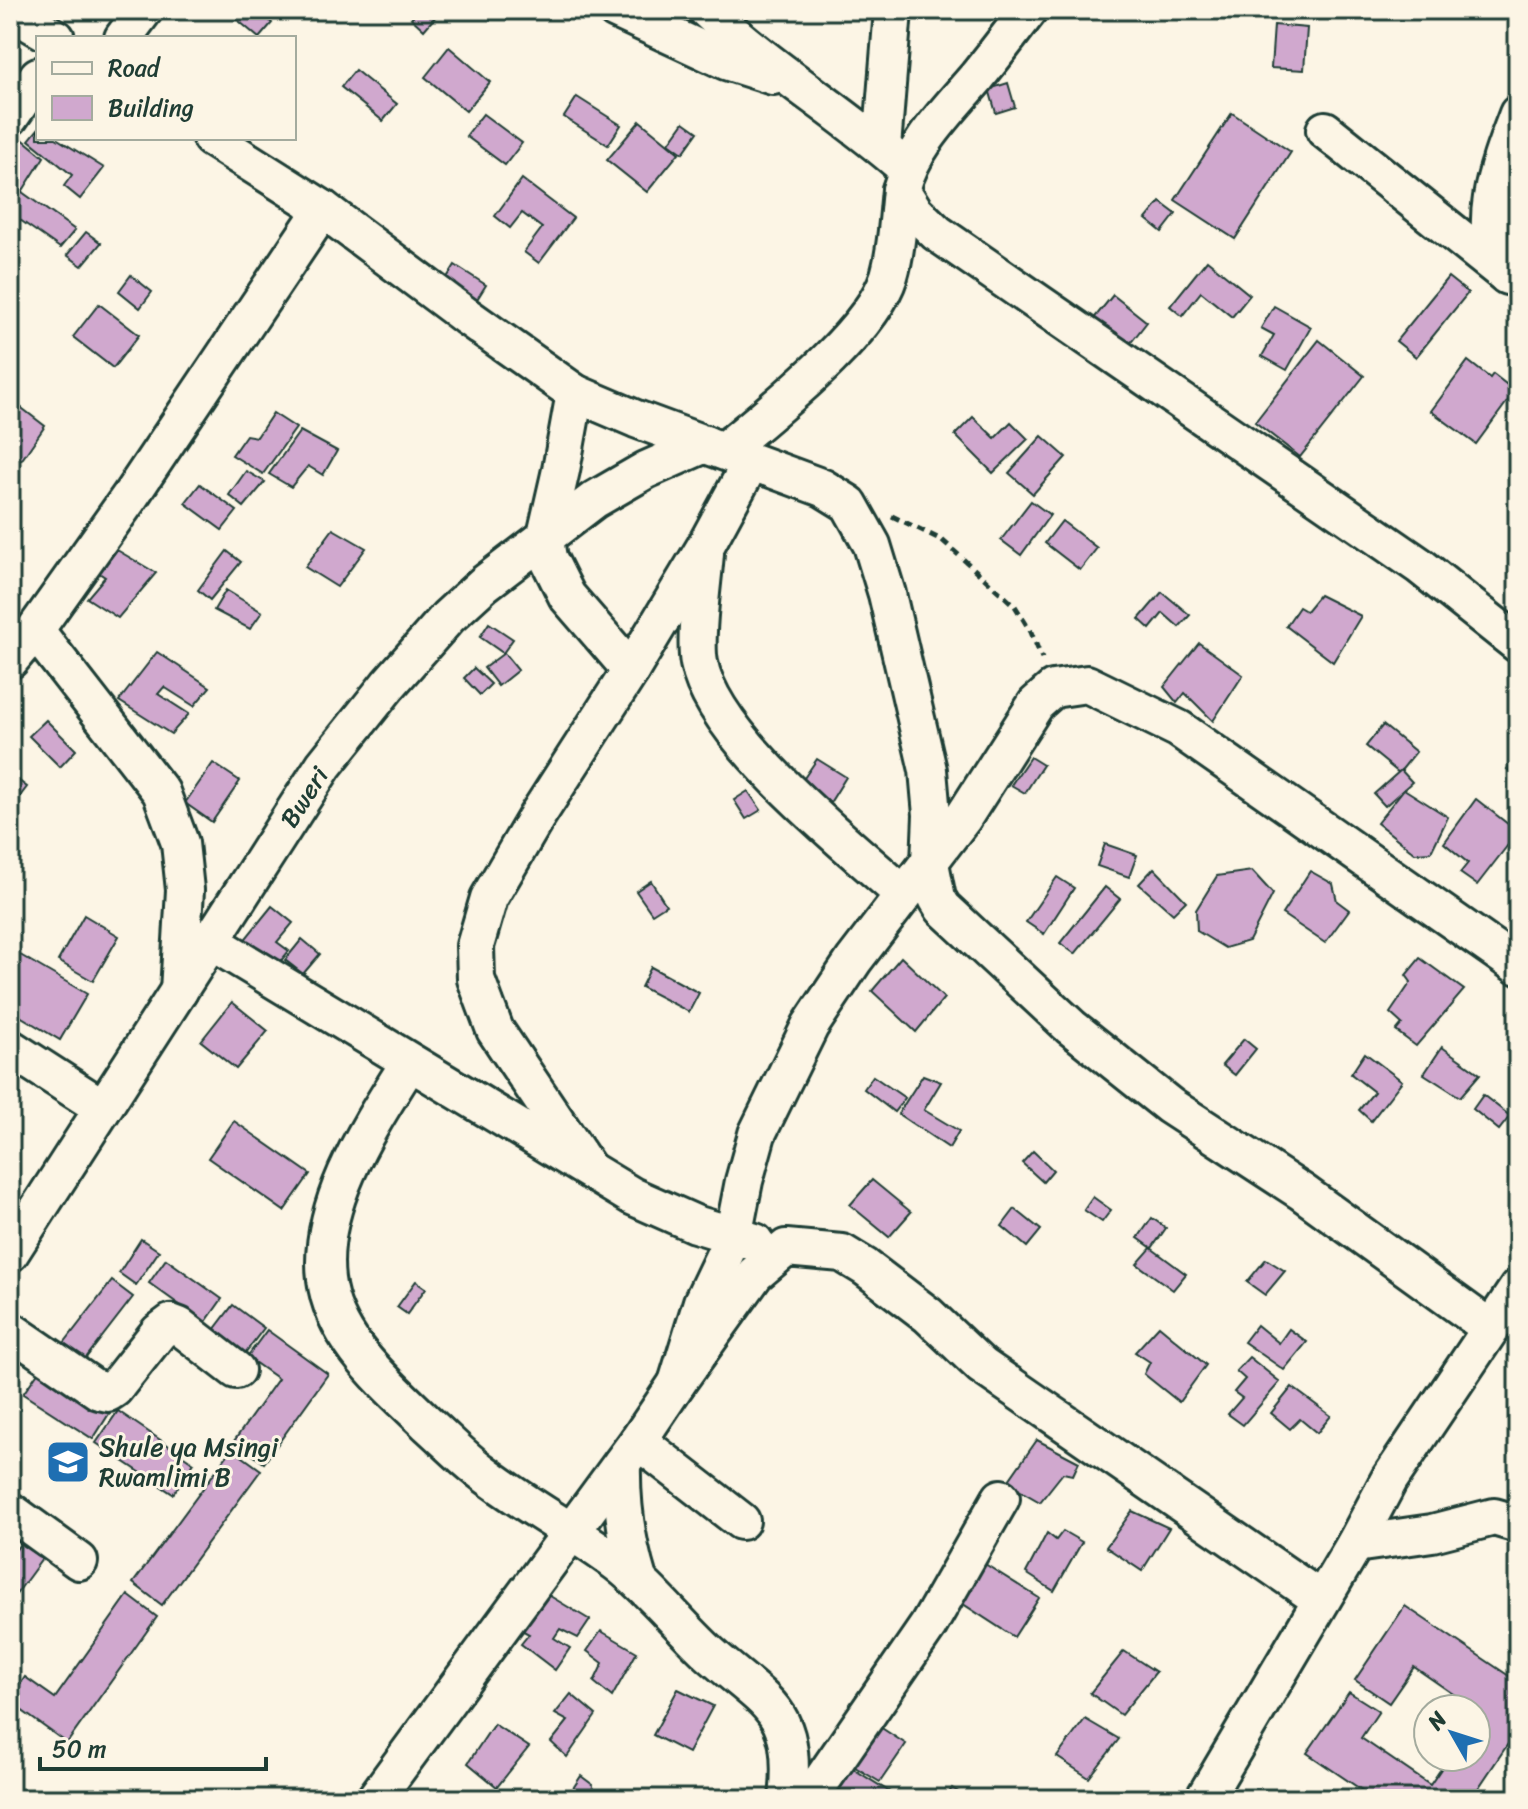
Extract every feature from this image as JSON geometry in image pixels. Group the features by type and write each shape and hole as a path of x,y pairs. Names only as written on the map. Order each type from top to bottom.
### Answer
{"street":[{"path":"124,36 144,10"},
{"path":"616,10 726,61 796,83"},
{"path":"707,10 734,36 796,83 896,169 915,212 937,233 1420,566 1518,644"},
{"path":"893,10 896,169 888,278 869,312 836,352 727,452 705,547 698,662 707,687 733,729 782,785 903,894"},
{"path":"896,169 977,76 1029,10"},
{"path":"10,11 53,36"},
{"path":"10,117 36,79"},
{"path":"1511,279 1490,241 1492,206 1501,159 1518,114"},
{"path":"1325,130 1511,279"},
{"path":"214,140 323,209 575,393 823,488 849,504 872,545 921,733 932,815 930,863 937,898 943,908 1071,1027 1170,1106 1302,1192 1490,1328"},
{"path":"10,660 35,630 131,495 323,209"},
{"path":"575,393 545,540 553,569 567,596 631,670"},
{"name":"Bweri","path":"10,1253 324,765 388,685 466,600 594,500 646,470 727,452"},
{"path":"587,1167 495,1030 476,979 475,946 489,898 705,547"},
{"path":"35,630 161,792 180,843 185,890 179,993"},
{"path":"677,1383 702,1302 733,1237 757,1134 810,1026 854,960 963,818 1028,716 1053,689 1087,684 1179,729 1518,966"},
{"path":"212,942 409,1063 651,1205 733,1237 786,1248 842,1253 928,1315 982,1366 1320,1599"},
{"path":"10,1048 103,1108"},
{"path":"409,1063 360,1141 339,1193 327,1241 326,1279 337,1319 373,1371 454,1448 480,1471 638,1579 706,1649 768,1702 781,1718 791,1754 788,1799"},
{"path":"375,1799 630,1452 755,1274 786,1248"},
{"path":"1204,1799 1355,1544 1389,1480 1518,1288"},
{"path":"10,1330 99,1391 108,1393 159,1332 171,1323 236,1370"},
{"path":"630,1452 741,1521"},
{"path":"630,1452 623,1518 626,1542 638,1579"},
{"path":"809,1799 928,1626 1001,1498"},
{"path":"10,1511 79,1561"},
{"path":"1355,1544 1510,1517"}],"path":[{"path":"849,504 903,519 942,540 976,569 1015,606 1031,632 1053,689"}],"building":[{"path":"240,10 257,10 272,23 261,36 257,36 234,17"},
{"path":"419,10 429,10 436,16 424,30 411,18"},
{"path":"1274,25 1307,28 1304,70 1271,68"},
{"path":"449,47 490,82 466,111 425,77"},
{"path":"355,70 397,104 383,121 341,87"},
{"path":"1008,83 1015,107 996,113 989,89"},
{"path":"577,97 621,125 608,145 564,117"},
{"path":"1232,113 1291,152 1235,239 1175,200"},
{"path":"483,114 522,143 505,165 466,136"},
{"path":"640,121 679,153 647,192 607,160"},
{"path":"684,122 698,132 683,153 669,143"},
{"path":"36,131 36,140 59,140 104,168 80,199 64,186 72,175 29,140"},
{"path":"20,137 44,157 22,192 75,230 60,248 10,213 10,139"},
{"path":"522,179 573,218 539,263 524,252 542,228 522,213 510,228 495,216"},
{"path":"1160,202 1176,214 1162,232 1146,219"},
{"path":"86,232 101,243 82,266 67,255"},
{"path":"1207,260 1250,295 1232,317 1201,292 1182,316 1170,306"},
{"path":"455,265 486,285 474,304 443,284"},
{"path":"131,275 152,292 140,308 119,291"},
{"path":"1448,277 1468,293 1416,357 1396,341"},
{"path":"1113,295 1147,322 1125,350 1091,322"},
{"path":"99,304 139,335 113,368 73,337"},
{"path":"1274,306 1311,327 1287,370 1262,356 1274,335 1261,328"},
{"path":"1319,340 1364,376 1300,457 1255,422"},
{"path":"1468,361 1490,378 1493,374 1515,391 1476,444 1431,411"},
{"path":"10,399 45,426 23,458 13,464 10,462"},
{"path":"273,413 296,428 263,474 232,455 246,435 257,437"},
{"path":"973,417 995,438 1011,422 1028,439 993,473 955,435"},
{"path":"300,431 337,451 323,475 308,466 291,487 269,474"},
{"path":"1042,436 1066,457 1033,494 1009,473"},
{"path":"246,471 265,482 244,507 229,495"},
{"path":"200,484 237,511 222,530 185,503"},
{"path":"1031,501 1050,515 1021,555 1001,540"},
{"path":"1062,521 1097,548 1080,570 1045,543"},
{"path":"333,529 366,548 337,587 305,567"},
{"path":"117,550 156,573 118,618 87,598 105,577 99,573"},
{"path":"227,551 241,562 210,600 198,590"},
{"path":"226,590 262,612 250,629 214,610"},
{"path":"1162,592 1190,615 1179,627 1163,613 1150,629 1139,619"},
{"path":"1319,595 1361,616 1333,662 1286,626 1299,607 1306,611"},
{"path":"489,623 513,639 503,653 480,637"},
{"path":"1199,643 1243,675 1213,721 1185,693 1177,703 1164,687"},
{"path":"157,652 210,687 194,706 164,687 158,694 189,714 171,734 119,701"},
{"path":"504,653 518,670 498,686 484,668"},
{"path":"474,668 491,684 480,695 464,678"},
{"path":"46,720 76,750 60,767 29,736"},
{"path":"1383,725 1416,752 1399,773 1366,746"},
{"path":"1518,755 1518,778 1507,769"},
{"path":"1030,757 1043,765 1025,793 1011,785"},
{"path":"817,759 846,777 828,806 798,787"},
{"path":"213,763 240,781 212,822 185,803"},
{"path":"1401,770 1412,782 1385,806 1374,794"},
{"path":"10,774 27,787 14,804 10,801"},
{"path":"1404,789 1448,817 1431,852 1415,853 1377,823"},
{"path":"748,791 761,810 746,819 734,800"},
{"path":"1476,799 1518,832 1477,885 1460,873 1468,863 1444,843"},
{"path":"1105,844 1137,855 1129,877 1097,866"},
{"path":"1518,846 1518,862 1511,857"},
{"path":"1154,868 1186,901 1173,914 1139,884"},
{"path":"1252,871 1273,894 1249,941 1225,948 1197,931 1196,910 1217,876"},
{"path":"1310,871 1333,884 1337,901 1349,910 1325,943 1282,914"},
{"path":"1057,877 1074,888 1044,934 1026,922"},
{"path":"651,881 666,905 652,914 636,891"},
{"path":"1105,887 1120,899 1075,954 1060,943"},
{"path":"272,906 293,923 277,942 289,951 270,974 238,948"},
{"path":"84,915 119,936 93,981 58,961"},
{"path":"302,939 320,954 303,974 285,960"},
{"path":"10,949 87,994 60,1040 10,1010"},
{"path":"901,957 944,998 916,1032 872,991"},
{"path":"1420,958 1464,990 1416,1046 1396,1031 1402,1024 1390,1013 1411,982 1406,975"},
{"path":"651,967 699,993 689,1012 641,987"},
{"path":"232,1002 268,1031 236,1069 201,1041"},
{"path":"1244,1039 1256,1049 1235,1075 1222,1065"},
{"path":"1442,1047 1480,1074 1460,1097 1424,1074"},
{"path":"1365,1053 1402,1081 1371,1121 1359,1110 1374,1092 1351,1074"},
{"path":"923,1075 941,1082 924,1110 959,1131 949,1148 898,1114"},
{"path":"873,1076 905,1098 894,1112 864,1089"},
{"path":"1483,1095 1510,1116 1499,1130 1473,1109"},
{"path":"234,1121 310,1174 284,1211 208,1158"},
{"path":"1033,1151 1053,1170 1043,1182 1022,1163"},
{"path":"872,1180 911,1212 889,1237 850,1205"},
{"path":"1093,1197 1111,1210 1102,1222 1084,1210"},
{"path":"1015,1209 1041,1230 1027,1247 1002,1226"},
{"path":"1152,1218 1166,1228 1152,1248 1138,1238"},
{"path":"141,1239 159,1251 136,1285 119,1273"},
{"path":"1151,1248 1186,1274 1173,1290 1137,1264"},
{"path":"166,1259 222,1299 205,1323 149,1283"},
{"path":"1266,1259 1285,1271 1265,1295 1247,1282"},
{"path":"112,1281 133,1297 85,1359 64,1343"},
{"path":"416,1281 426,1288 407,1314 397,1307"},
{"path":"233,1305 264,1328 245,1353 214,1330"},
{"path":"1257,1325 1279,1343 1289,1329 1307,1342 1284,1370 1244,1342"},
{"path":"1159,1326 1206,1365 1179,1402 1144,1374 1150,1362 1135,1352"},
{"path":"267,1330 328,1374 264,1463 234,1441 278,1379 247,1357"},
{"path":"1249,1357 1280,1382 1243,1425 1228,1414 1242,1398 1234,1392 1245,1379 1236,1371"},
{"path":"43,1365 112,1409 93,1439 23,1394"},
{"path":"1292,1387 1331,1416 1317,1433 1300,1419 1290,1429 1271,1413"},
{"path":"118,1411 194,1463 173,1494 96,1443"},
{"path":"1037,1440 1079,1462 1073,1475 1063,1473 1040,1502 1007,1483"},
{"path":"232,1449 261,1470 162,1605 133,1583"},
{"path":"1132,1511 1169,1528 1142,1571 1106,1547"},
{"path":"1063,1531 1082,1542 1054,1591 1026,1573 1047,1533 1056,1540"},
{"path":"20,1544 42,1559 12,1600 10,1558"},
{"path":"985,1564 1039,1598 1014,1637 954,1598 976,1578"},
{"path":"128,1595 157,1617 67,1743 10,1699 25,1677 55,1698"},
{"path":"550,1596 590,1620 578,1638 560,1629 554,1638 570,1648 555,1670 521,1644 529,1634 518,1628 531,1606"},
{"path":"1405,1606 1518,1682 1518,1729 1492,1768 1492,1693 1452,1693 1414,1667 1389,1703 1355,1680"},
{"path":"601,1631 637,1652 612,1697 594,1682 603,1663 587,1651"},
{"path":"1124,1651 1156,1672 1121,1715 1090,1693"},
{"path":"678,1689 713,1706 688,1753 653,1735"},
{"path":"1349,1692 1379,1711 1361,1738 1430,1785 1438,1773 1488,1773 1471,1799 1375,1799 1307,1753"},
{"path":"571,1694 596,1715 567,1757 551,1742 568,1721 555,1714"},
{"path":"1085,1719 1119,1739 1089,1778 1057,1757"},
{"path":"494,1724 529,1747 497,1787 468,1763"},
{"path":"877,1725 906,1744 880,1782 850,1764"},
{"path":"847,1765 901,1799 853,1799 832,1786"},
{"path":"581,1776 593,1785 592,1795 597,1799 566,1799"},
{"path":"952,1788 970,1799 945,1799"}],"place":[{"name":"Shule ya Msingi Rwamlimi B","path":"68,1462"}]}
